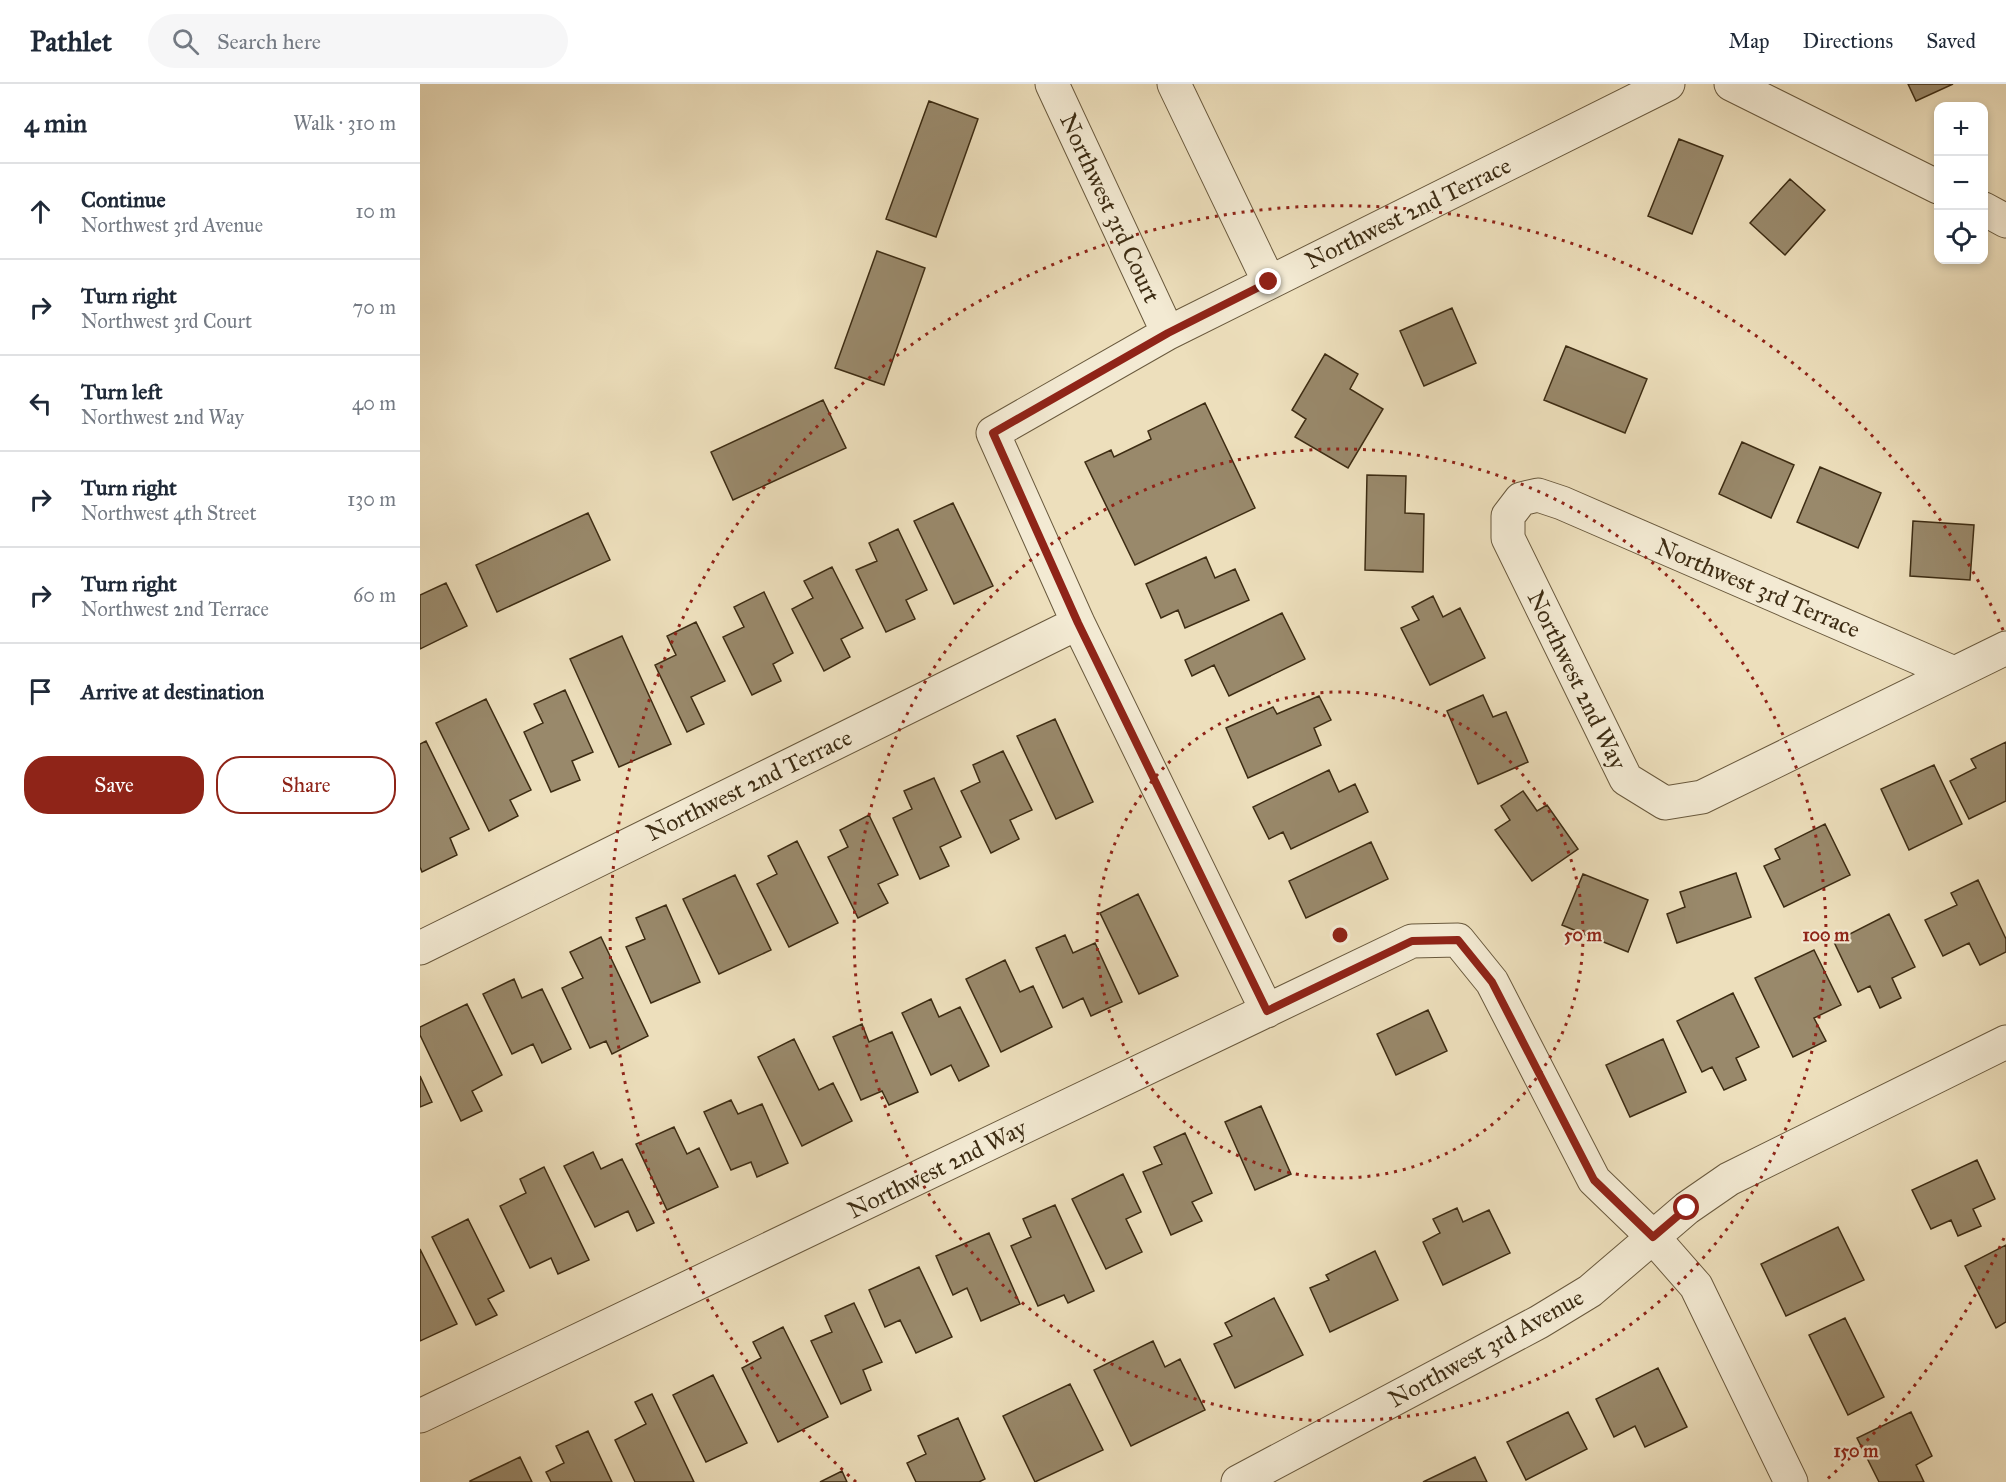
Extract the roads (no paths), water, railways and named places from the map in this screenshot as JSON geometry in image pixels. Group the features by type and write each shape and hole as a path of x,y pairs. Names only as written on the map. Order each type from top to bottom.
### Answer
{"street":[{"name":"Northwest 3rd Court","path":"1052,84 1168,333"},
{"path":"1174,84 1269,282"},
{"name":"Northwest 2nd Terrace","path":"420,948 1078,623 993,433 1168,333 1668,84"},
{"path":"1731,84 1934,185"},
{"path":"1985,210 2006,221"},
{"name":"Northwest 2nd Way","path":"1562,503 1538,495 1521,499 1508,516 1508,538 1626,779 1665,803 1702,797 2006,648"},
{"name":"Northwest 3rd Terrace","path":"1562,503 1954,673"},
{"path":"1078,623 1267,1011"},
{"name":"Northwest 2nd Way","path":"420,1416 1412,941 1458,940 1492,982 1594,1180 1653,1237"},
{"name":"Northwest 3rd Avenue","path":"1238,1482 1539,1322 1590,1291 1687,1208 1729,1179 2005,1045"},
{"path":"1653,1237 1696,1286 1791,1482"}]}
